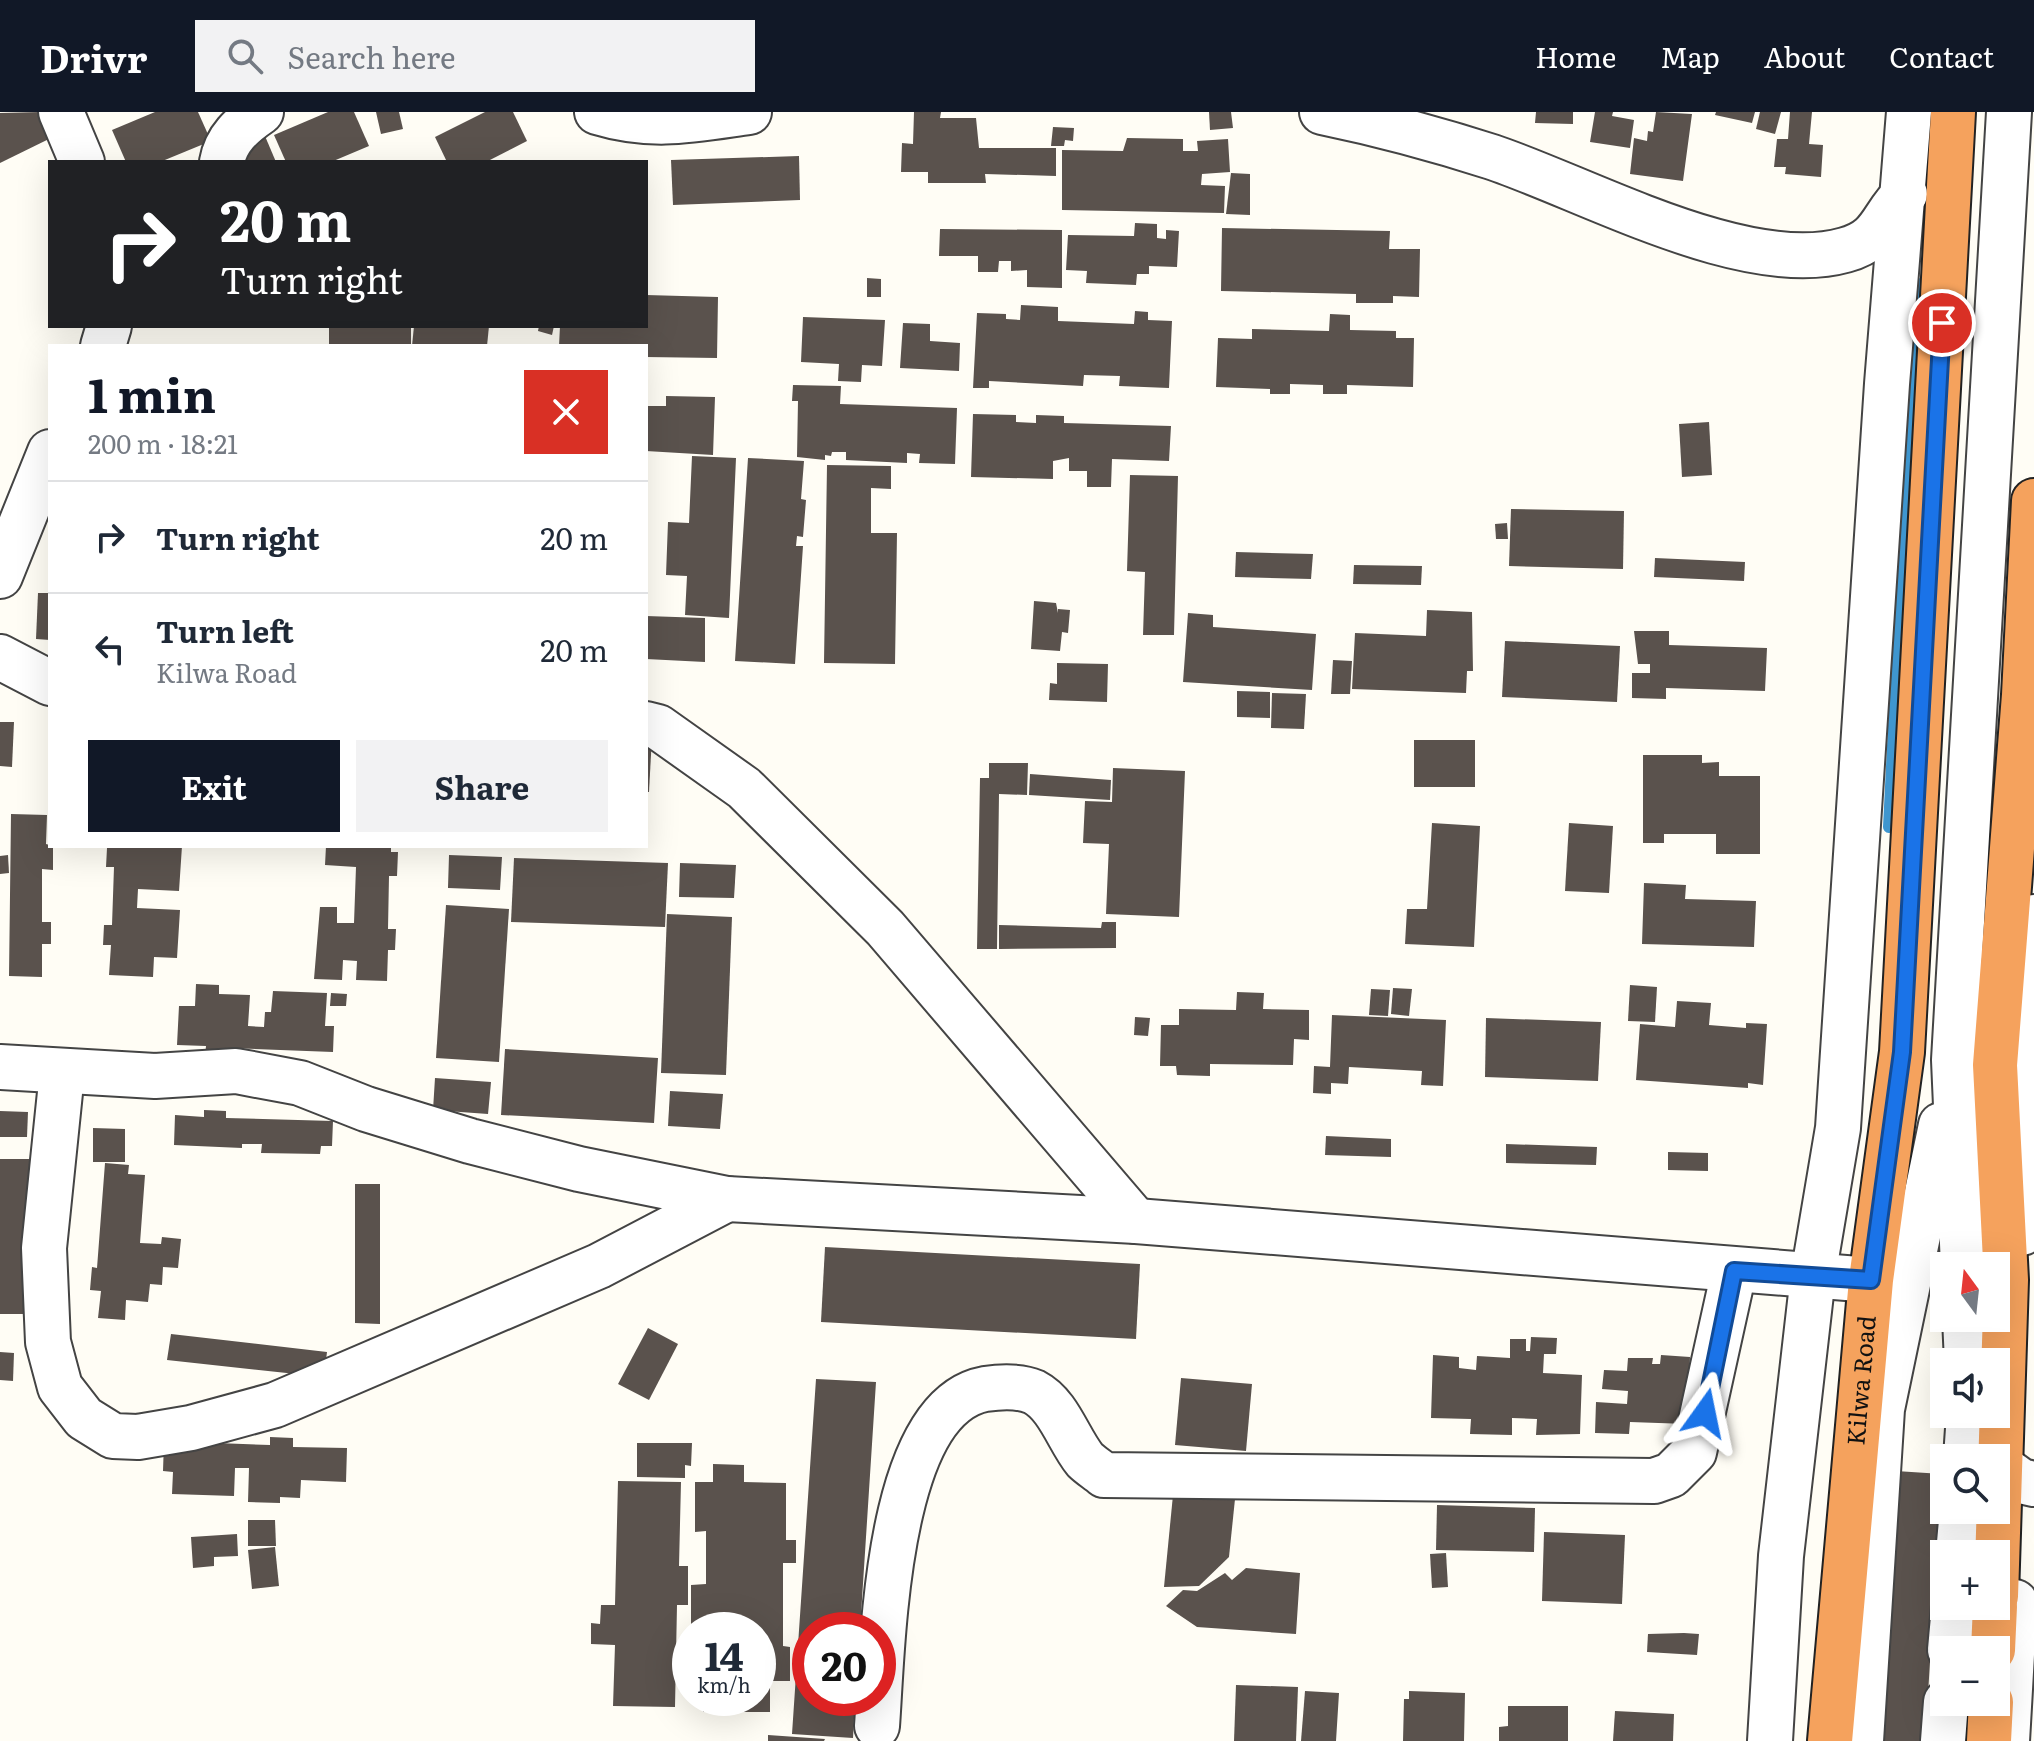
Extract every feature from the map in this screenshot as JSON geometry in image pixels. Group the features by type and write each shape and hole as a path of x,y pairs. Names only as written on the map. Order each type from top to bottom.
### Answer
{"highway":[{"name":"Kilwa Road","path":"1830,1741 1871,1280 1902,1052 1953,112"},
{"path":"2006,1444 2006,1280 1995,1065 2029,695 2034,501"},
{"path":"1989,1741 1990,1716"}],"street":[{"path":"61,112 81,160"},
{"path":"222,160 225,147 245,123 261,112"},
{"path":"597,112 630,122 657,125 749,112"},
{"path":"1322,112 1391,126 1494,158 1681,229 1755,251 1811,255 1846,250 1877,234 1902,196 1950,164"},
{"path":"1770,1741 1781,1556 1813,1276 1838,1128 1909,112"},
{"path":"1962,1252 1954,1060 2009,112"},
{"path":"0,576 48,457"},
{"path":"0,657 48,682"},
{"path":"648,724 658,727 744,788 885,928 1136,1221"},
{"path":"2007,1444 2023,994 2034,917"},
{"path":"1861,1741 1882,1409 1954,1060"},
{"path":"0,1067 155,1076 236,1071 300,1083 366,1109 470,1141 579,1169 727,1199 1136,1221 1871,1280"},
{"path":"62,1073 44,1248 48,1342 60,1387 84,1418 113,1436 138,1437 191,1428 275,1405 599,1266 727,1199"},
{"path":"877,1726 888,1578 900,1513 921,1449 952,1405 973,1392 1000,1386 1033,1392 1054,1410 1086,1461 1104,1475 1654,1481 1671,1475 1694,1452 1734,1271"},
{"path":"2006,1524 2007,1741"},
{"path":"1943,1741 1945,1716"}],"building":[{"path":"40,112 53,137 0,163 0,113"},
{"path":"155,112 198,112 211,141 165,160 125,160 112,130"},
{"path":"328,112 354,112 369,146 336,160 285,160 274,135"},
{"path":"376,112 399,112 403,129 381,134"},
{"path":"485,112 513,112 527,141 490,160 446,160 435,137"},
{"path":"914,112 941,112 940,118 976,118 979,148 1056,148 1056,176 985,174 986,183 928,183 928,172 901,172 902,143 913,144"},
{"path":"1209,112 1231,112 1233,128 1210,130"},
{"path":"1536,112 1573,112 1573,124 1535,123"},
{"path":"1595,112 1613,112 1612,116 1634,120 1630,148 1590,142"},
{"path":"1656,112 1692,114 1683,181 1630,174 1634,138 1647,141 1648,131 1653,132"},
{"path":"1716,112 1755,112 1752,123 1715,115"},
{"path":"1760,112 1781,112 1775,134 1756,129"},
{"path":"1790,112 1812,112 1809,144 1823,145 1821,177 1785,174 1786,167 1774,167 1777,139 1788,139"},
{"path":"1053,127 1074,128 1073,141 1065,140 1064,146 1051,146"},
{"path":"262,129 275,160 246,160 238,139"},
{"path":"1127,138 1183,139 1183,151 1198,151 1197,141 1228,139 1230,172 1202,174 1201,185 1225,186 1224,213 1062,210 1062,150 1123,151"},
{"path":"799,156 800,200 673,205 671,160"},
{"path":"1231,173 1250,174 1250,215 1226,214"},
{"path":"1135,223 1157,224 1157,238 1166,239 1166,230 1179,231 1177,267 1149,266 1149,274 1137,274 1136,285 1086,283 1087,271 1066,270 1068,235 1134,236"},
{"path":"1222,228 1390,231 1389,249 1420,249 1419,297 1393,296 1393,303 1356,303 1356,294 1221,291"},
{"path":"940,229 1062,230 1062,288 1027,287 1027,270 1011,271 1011,261 999,261 998,272 978,272 978,256 939,256"},
{"path":"867,278 881,279 881,297 867,297"},
{"path":"648,295 718,297 717,358 648,357 648,344 559,344 560,328 648,328"},
{"path":"1021,305 1058,307 1058,321 1134,324 1135,311 1148,312 1148,320 1172,321 1169,388 1119,386 1120,376 1084,375 1083,386 989,381 989,388 973,388 977,313 1006,314 1006,319 1020,320"},
{"path":"1330,314 1350,315 1350,330 1396,331 1396,338 1414,338 1413,387 1347,385 1347,394 1323,394 1323,385 1290,384 1290,394 1270,394 1270,389 1216,387 1218,338 1252,339 1252,329 1329,331"},
{"path":"803,317 885,320 882,366 862,365 861,382 838,381 839,364 801,362"},
{"path":"903,323 930,324 930,341 960,343 959,371 900,368"},
{"path":"329,328 411,328 411,344 329,344"},
{"path":"414,328 489,328 487,344 412,344"},
{"path":"539,328 554,328 552,335 538,331"},
{"path":"793,385 841,386 840,404 957,408 955,464 919,463 920,454 907,453 907,463 846,460 846,452 832,452 831,456 825,455 825,460 797,457 798,401 792,401"},
{"path":"666,396 715,397 713,455 648,451 648,406 666,406"},
{"path":"973,414 1016,415 1016,422 1036,423 1036,415 1064,416 1064,423 1171,426 1169,461 1112,459 1111,487 1087,487 1087,471 1069,471 1069,458 1053,461 1053,479 971,477"},
{"path":"1709,422 1712,475 1682,477 1679,424"},
{"path":"692,456 736,458 729,618 685,615 687,576 666,575 668,522 689,523"},
{"path":"748,458 804,461 801,499 806,500 803,537 797,536 796,546 803,546 795,664 735,661"},
{"path":"827,465 891,466 891,489 871,488 871,533 897,533 895,664 824,663"},
{"path":"1130,475 1178,476 1174,635 1143,635 1145,572 1127,571"},
{"path":"1511,509 1624,511 1623,569 1509,566"},
{"path":"1507,523 1508,539 1496,539 1495,524"},
{"path":"1236,552 1313,554 1311,579 1235,577"},
{"path":"1655,558 1745,562 1744,581 1654,577"},
{"path":"1354,565 1422,566 1421,585 1353,584"},
{"path":"38,593 48,593 48,640 36,639"},
{"path":"1034,601 1056,603 1058,613 1058,609 1070,610 1068,633 1062,632 1060,651 1031,649"},
{"path":"1427,610 1472,612 1473,671 1467,671 1466,693 1352,689 1355,633 1426,636"},
{"path":"1188,613 1213,615 1213,627 1316,634 1312,690 1183,682"},
{"path":"648,616 705,618 705,662 648,659"},
{"path":"1634,631 1669,631 1669,645 1767,648 1765,691 1666,688 1666,699 1632,698 1632,673 1650,673 1650,664 1638,664"},
{"path":"1505,641 1620,646 1617,702 1502,697"},
{"path":"1333,660 1352,661 1350,694 1331,694"},
{"path":"1057,663 1108,664 1107,702 1049,700 1050,683 1057,684"},
{"path":"1237,691 1270,692 1270,718 1237,717"},
{"path":"1272,693 1306,694 1304,729 1271,728"},
{"path":"0,722 14,722 12,767 0,766"},
{"path":"648,736 652,736 649,792"},
{"path":"1414,740 1475,740 1475,787 1414,787"},
{"path":"1643,755 1702,755 1702,763 1719,762 1719,776 1760,776 1760,854 1716,854 1716,834 1664,834 1664,843 1643,843"},
{"path":"989,763 1028,763 1027,795 999,794 997,949 977,949 980,778 989,778"},
{"path":"1113,768 1185,771 1179,917 1106,914 1109,844 1083,843 1085,801 1112,802"},
{"path":"1030,774 1111,780 1110,800 1029,795"},
{"path":"11,814 47,815 46,844 48,848 53,848 53,870 42,869 42,922 51,922 51,944 42,944 42,977 9,976"},
{"path":"1432,823 1480,826 1474,947 1405,944 1407,909 1427,909"},
{"path":"1569,823 1613,826 1609,893 1565,891"},
{"path":"107,848 182,848 179,891 138,889 137,908 180,910 177,958 154,957 153,977 109,975 111,945 103,945 104,925 112,925 114,867 106,867"},
{"path":"326,848 391,848 391,852 398,852 397,876 389,876 388,929 396,929 395,950 388,950 387,981 356,980 357,961 343,960 342,980 314,979 320,907 337,907 337,923 354,923 356,867 325,865"},
{"path":"8,855 9,873 0,874 0,856"},
{"path":"449,855 502,857 500,890 448,888"},
{"path":"514,858 668,863 665,927 511,922"},
{"path":"680,863 736,865 734,898 679,897"},
{"path":"1644,883 1686,885 1685,899 1756,901 1754,947 1642,944"},
{"path":"446,905 509,909 499,1062 436,1058"},
{"path":"667,914 732,917 726,1075 661,1073"},
{"path":"1102,922 1116,922 1116,948 999,949 999,925 1101,928"},
{"path":"196,984 219,985 219,994 250,995 248,1026 264,1027 265,1012 271,1012 273,991 327,993 325,1026 334,1026 333,1052 230,1048 230,1057 205,1056 206,1046 177,1045 179,1006 195,1006"},
{"path":"1630,985 1657,987 1655,1022 1628,1021"},
{"path":"1393,988 1412,989 1409,1016 1391,1014"},
{"path":"1371,989 1390,990 1388,1016 1369,1015"},
{"path":"1237,992 1264,993 1263,1009 1309,1010 1309,1040 1294,1039 1293,1065 1210,1064 1210,1076 1177,1075 1176,1066 1160,1066 1161,1025 1179,1025 1179,1009 1236,1010"},
{"path":"331,993 347,994 346,1006 330,1006"},
{"path":"1677,1001 1711,1003 1709,1025 1746,1028 1746,1023 1767,1024 1763,1085 1748,1083 1748,1088 1636,1080 1640,1024 1675,1027"},
{"path":"1332,1015 1446,1020 1443,1086 1421,1085 1422,1071 1349,1067 1348,1084 1331,1083 1331,1094 1313,1093 1314,1066 1330,1067"},
{"path":"1135,1017 1150,1018 1148,1036 1134,1035"},
{"path":"1486,1018 1601,1022 1598,1081 1485,1077"},
{"path":"505,1049 658,1058 654,1123 501,1115"},
{"path":"435,1078 491,1082 488,1114 433,1110"},
{"path":"670,1091 723,1094 720,1129 668,1126"},
{"path":"204,1110 226,1111 226,1118 333,1121 332,1146 321,1146 320,1154 261,1153 262,1144 242,1144 242,1148 174,1145 175,1115 204,1117"},
{"path":"0,1111 28,1112 27,1137 0,1137"},
{"path":"93,1128 125,1129 125,1162 93,1162"},
{"path":"1326,1136 1391,1139 1391,1157 1325,1155"},
{"path":"1506,1144 1597,1147 1596,1165 1506,1163"},
{"path":"1668,1152 1708,1153 1708,1171 1668,1170"},
{"path":"0,1159 32,1159 28,1314 0,1314"},
{"path":"105,1163 129,1165 128,1174 145,1175 140,1243 161,1244 162,1237 181,1239 178,1268 163,1267 162,1285 150,1284 148,1302 126,1300 125,1320 98,1318 101,1291 90,1290 92,1267 97,1268"},
{"path":"355,1184 380,1184 380,1324 355,1323"},
{"path":"825,1247 1140,1264 1136,1339 821,1322"},
{"path":"648,1328 678,1344 649,1400 618,1384"},
{"path":"171,1334 327,1352 324,1377 167,1360"},
{"path":"1531,1337 1557,1338 1556,1354 1544,1354 1543,1373 1582,1375 1580,1434 1536,1435 1537,1419 1512,1418 1512,1435 1470,1434 1471,1419 1431,1418 1433,1355 1459,1357 1459,1368 1476,1370 1477,1356 1510,1358 1510,1339 1526,1339 1526,1351 1530,1351"},
{"path":"0,1352 14,1353 13,1381 0,1380"},
{"path":"1661,1355 1690,1357 1687,1424 1630,1422 1629,1434 1595,1433 1596,1402 1627,1404 1628,1391 1602,1389 1604,1370 1627,1371 1628,1358 1653,1358 1652,1364 1660,1364"},
{"path":"1181,1378 1252,1384 1246,1451 1175,1445"},
{"path":"816,1379 876,1382 861,1612 800,1612"},
{"path":"270,1437 293,1438 293,1447 347,1448 346,1482 301,1480 300,1498 280,1497 280,1503 248,1502 249,1468 235,1468 234,1496 172,1494 173,1472 163,1471 164,1441 270,1445"},
{"path":"637,1443 692,1443 691,1466 685,1465 685,1478 637,1477"},
{"path":"713,1464 744,1465 744,1482 786,1483 786,1540 796,1540 796,1563 783,1563 783,1646 790,1647 790,1681 776,1681 776,1612 691,1612 691,1585 706,1584 706,1531 695,1532 695,1482 713,1482"},
{"path":"1896,1471 1930,1473 1930,1524 1939,1524 1938,1540 1930,1540 1930,1620 1933,1620 1925,1741 1880,1741"},
{"path":"618,1481 681,1482 679,1566 688,1566 688,1605 677,1605 677,1612 672,1612 672,1707 613,1706 615,1645 591,1644 591,1623 600,1624 601,1605 615,1605"},
{"path":"1173,1495 1235,1499 1229,1557 1199,1586 1164,1587"},
{"path":"1437,1505 1535,1508 1534,1552 1436,1550"},
{"path":"248,1520 275,1520 276,1546 248,1546"},
{"path":"1544,1532 1625,1535 1622,1604 1542,1601"},
{"path":"237,1534 238,1556 214,1557 214,1566 193,1568 191,1537"},
{"path":"275,1547 279,1586 252,1589 248,1550"},
{"path":"1446,1553 1448,1587 1432,1588 1430,1554"},
{"path":"1246,1568 1300,1573 1296,1634 1197,1627 1166,1606 1183,1590 1197,1591 1225,1573 1232,1580"},
{"path":"1648,1634 1699,1634 1697,1655 1647,1652"},
{"path":"1236,1685 1298,1687 1296,1741 1234,1741"},
{"path":"1305,1691 1339,1693 1336,1741 1301,1741"},
{"path":"1409,1691 1465,1693 1464,1741 1403,1741 1404,1699 1409,1699"},
{"path":"1508,1706 1568,1706 1568,1741 1499,1741 1499,1727 1508,1726"},
{"path":"1615,1711 1674,1714 1673,1741 1613,1741"},
{"path":"793,1716 854,1716 853,1738 792,1734"},
{"path":"768,1735 825,1739 768,1741"}],"waterway":[{"path":"1889,827 1916,283"}],"route":[{"path":"1705,1413 1734,1271 1871,1280 1902,1052 1942,323"}]}
